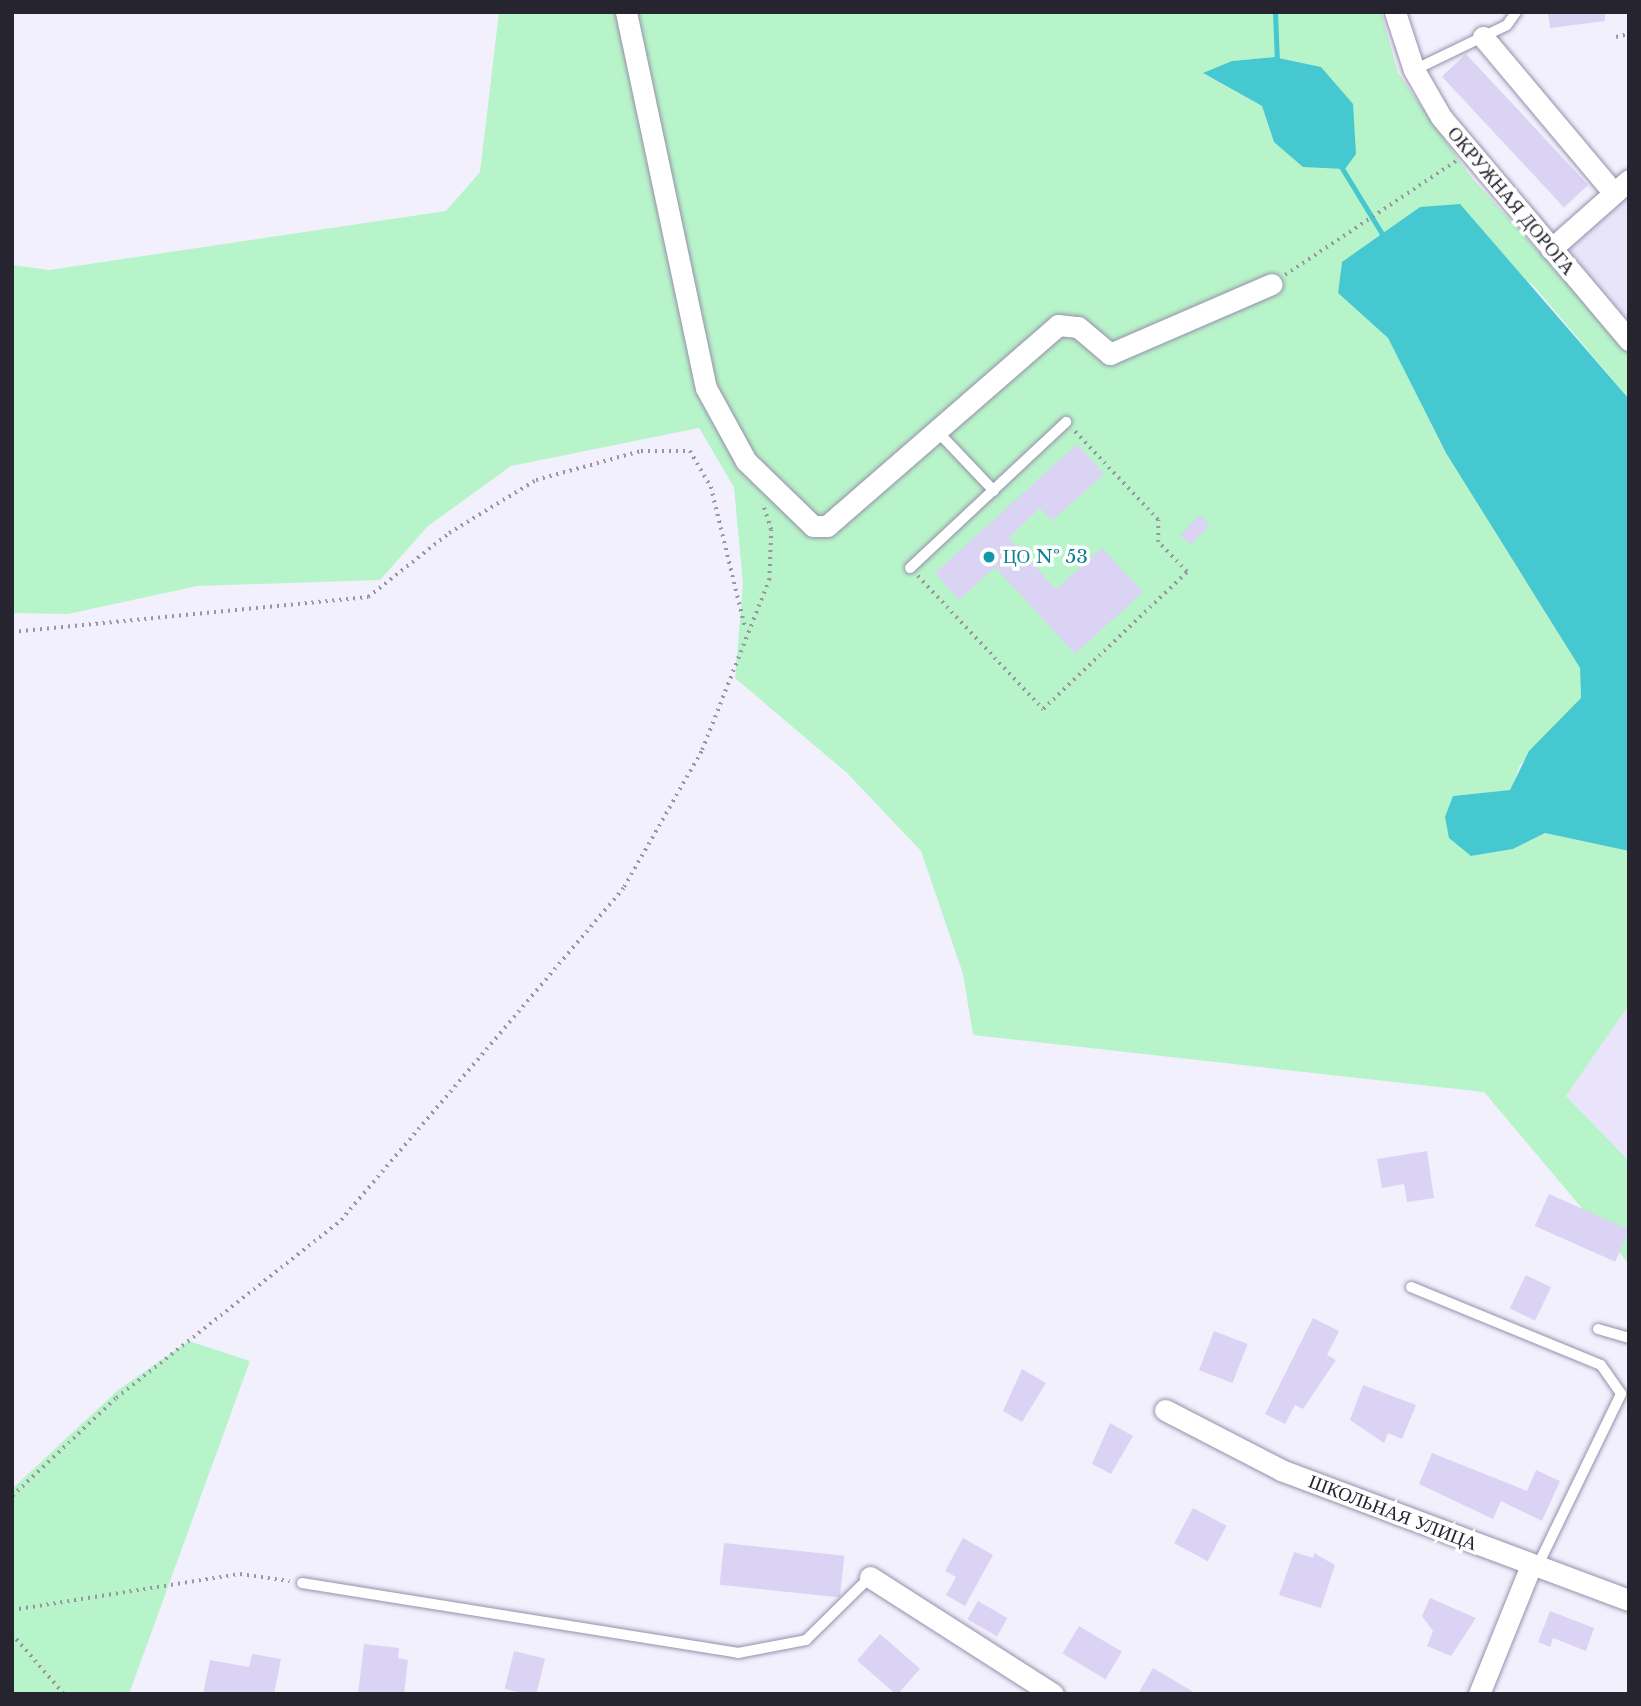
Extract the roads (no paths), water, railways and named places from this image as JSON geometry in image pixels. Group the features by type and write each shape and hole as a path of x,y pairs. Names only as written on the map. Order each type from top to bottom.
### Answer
{"street":[{"path":"626,12 699,367 746,461 807,523 823,528 938,432 1058,325 1078,327 1110,354 1272,284"},
{"name":"ОКРУЖНАЯ ДОРОГА","path":"1395,12 1414,70 1468,153 1629,340"},
{"path":"1483,37 1621,186 1551,249"},
{"name":"ШКОЛЬНАЯ УЛИЦА","path":"1165,1410 1281,1471 1629,1600"},
{"path":"1479,1694 1534,1566"},
{"path":"870,1577 1052,1694"}],"lane":[{"path":"1414,70 1507,25 1516,12"},
{"path":"910,568 1066,422"},
{"path":"938,432 994,491"},
{"path":"1411,1287 1601,1365 1623,1398"},
{"path":"1598,1329 1629,1338"},
{"path":"1534,1566 1629,1386"},
{"path":"302,1583 737,1653 806,1640 870,1577"}],"water":[{"path":"1274,57 1321,67 1353,104 1356,154 1345,169 1303,167 1274,142 1262,106 1203,73 1232,61"},
{"path":"1460,204 1629,399 1629,851 1545,833 1513,849 1471,856 1449,838 1445,817 1453,796 1510,790 1529,751 1581,698 1580,668 1446,453 1388,338 1338,293 1342,262 1420,207"}],"waterway":[{"path":"1275,12 1277,61"},
{"path":"1340,165 1384,237"}],"place":[{"name":"ЦО № 53","path":"989,557"}]}
